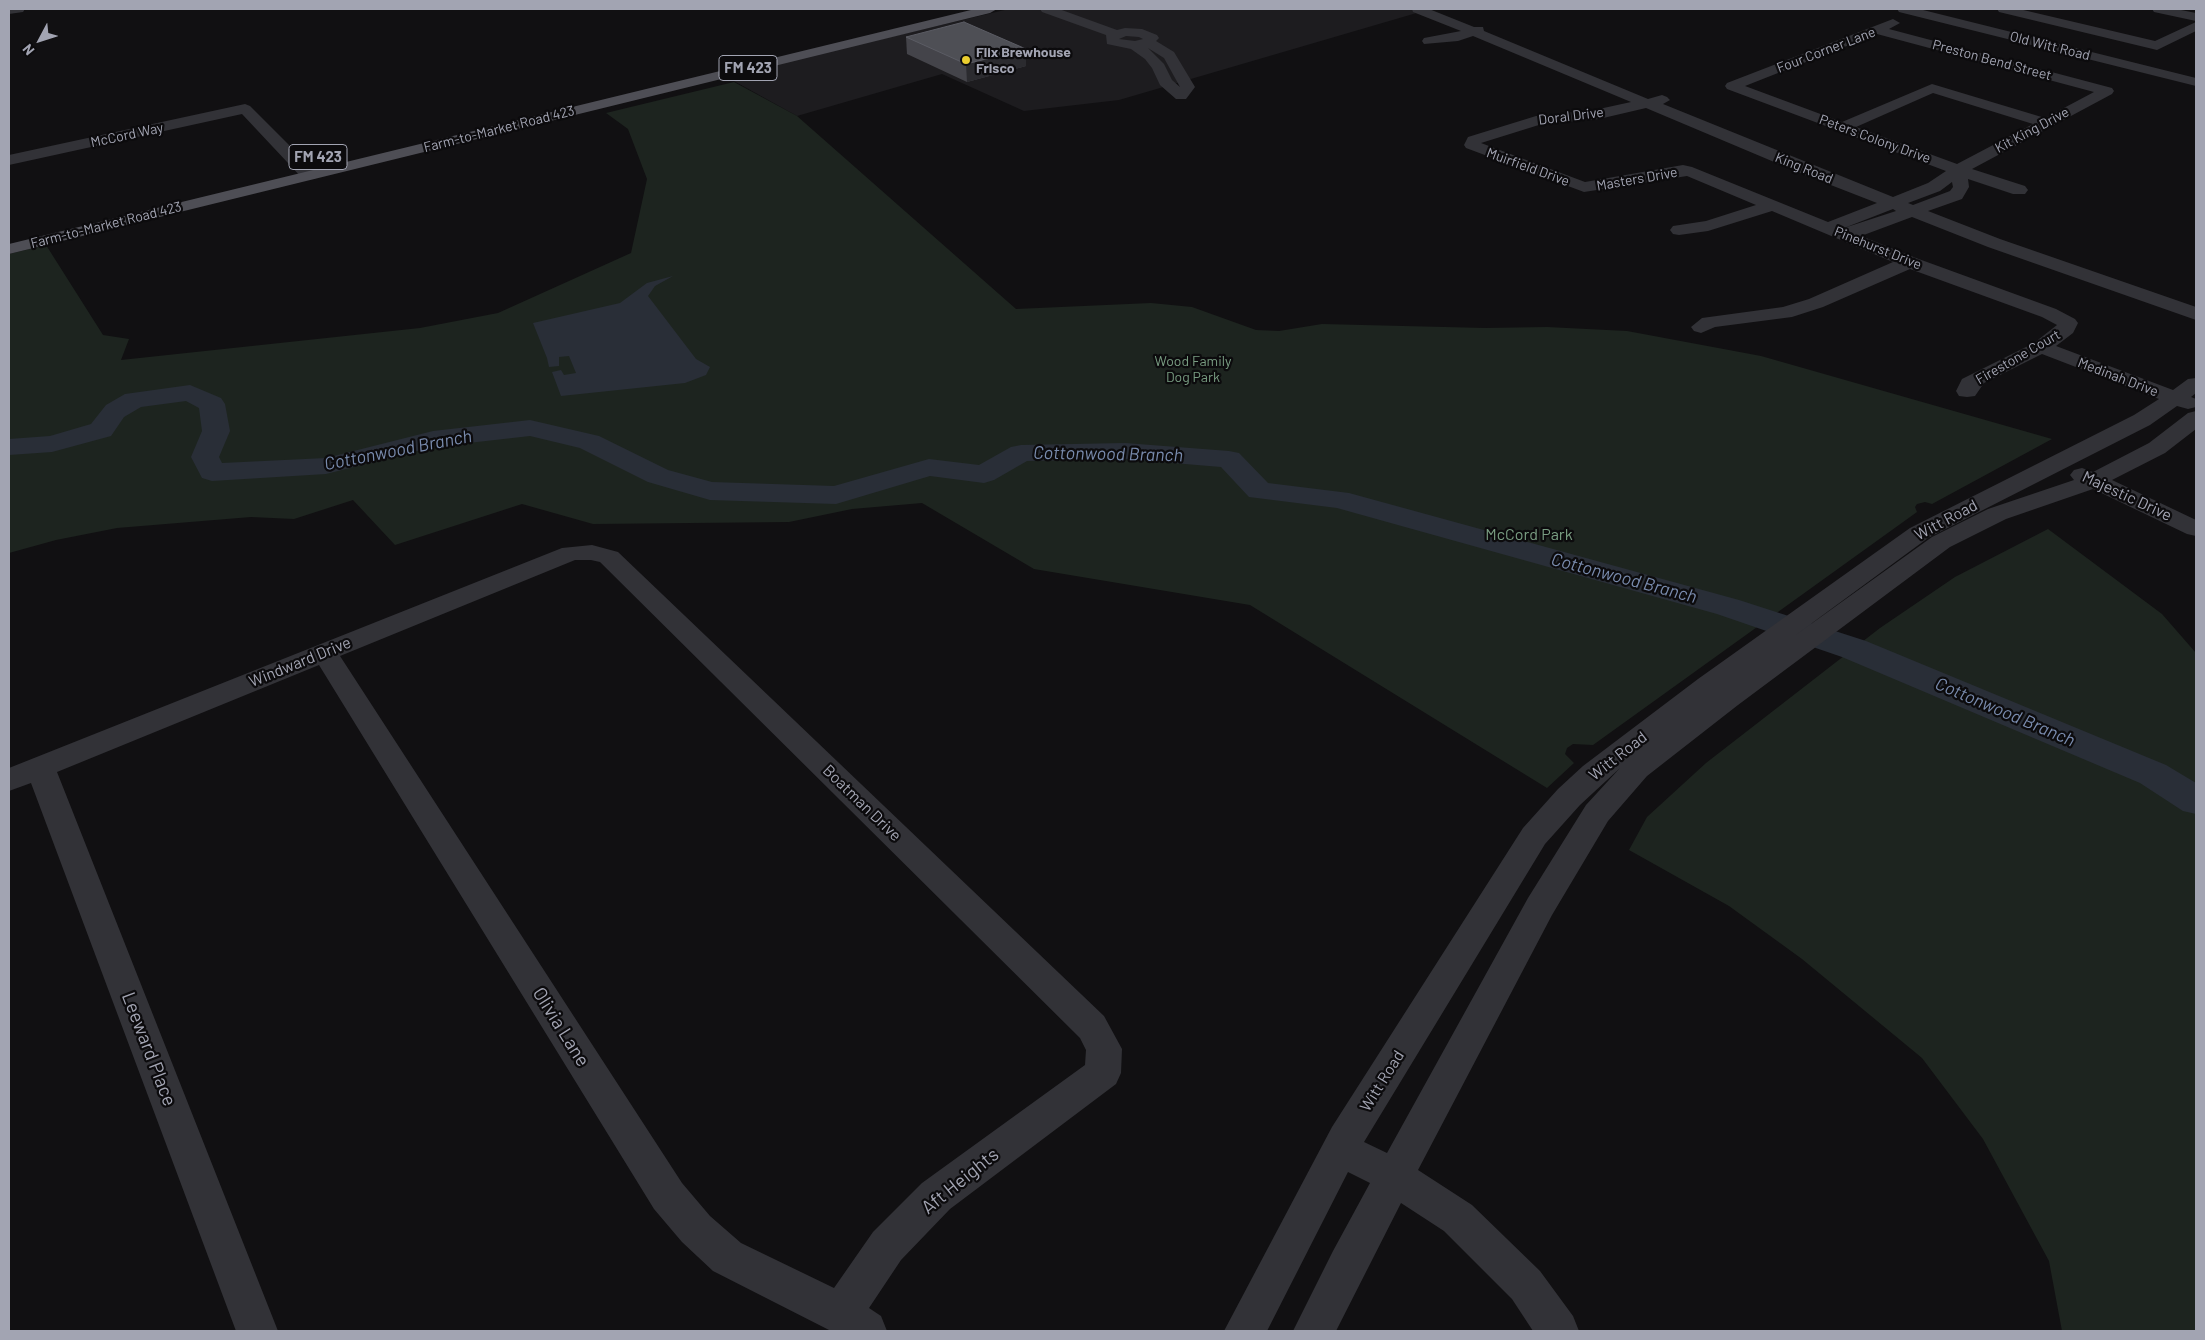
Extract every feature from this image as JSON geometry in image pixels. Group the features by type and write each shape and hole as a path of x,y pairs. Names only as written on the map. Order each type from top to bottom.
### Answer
{"main road":[{"name":"FM 423","path":"657,76 938,9"},
{"name":"Farm-to-Market Road 423","path":"9,249 990,9"},
{"name":"Farm-to-Market Road 423","path":"277,167 628,83"}],"street":[{"path":"9,10 18,9"},
{"path":"1047,9 1115,34 1138,40 1070,9"},
{"name":"King Road","path":"1418,9 1480,30 1910,205 1994,243 2196,314"},
{"name":"King Road","path":"1439,9 1480,30"},
{"name":"Old Witt Road","path":"1904,9 2196,82"},
{"path":"2004,9 2157,46 2196,26"},
{"path":"2159,9 2196,17"},
{"name":"Four Corner Lane","path":"1732,86 1920,13"},
{"path":"1429,42 1480,30"},
{"name":"Preston Bend Street","path":"1877,30 2107,91"},
{"path":"1451,38 1479,49"},
{"name":"Peters Colony Drive","path":"1732,86 1958,170 2019,190"},
{"path":"1844,127 1932,88 2045,123"},
{"name":"Kit King Drive","path":"1958,170 2107,91"},
{"name":"Doral Drive","path":"1472,145 1474,140 1541,119 1599,114 1654,102"},
{"name":"McCord Way","path":"9,160 245,109 296,162"},
{"name":"Muirfield Drive","path":"1472,145 1584,186"},
{"path":"296,162 309,175"},
{"path":"1838,232 1910,205 1956,195 1961,187 1958,170"},
{"name":"Masters Drive","path":"1584,186 1689,171"},
{"name":"Pinehurst Drive","path":"1689,171 1909,262 2049,313 2068,323"},
{"path":"1678,230 1708,226 1774,205"},
{"name":"King Road","path":"1910,205 2196,302"},
{"path":"1701,326 1708,322 1785,312 1816,303 1909,262"},
{"name":"Firestone Court","path":"1967,392 1970,384 1977,379 2040,347 2066,329 2068,323"},
{"name":"Medinah Drive","path":"2040,347 2186,403"},
{"name":"Witt Road","path":"1246,1331 1340,1148 1534,836 1594,774 1907,565 1942,530 2058,463 2142,420 2186,403 2196,384"},
{"name":"Witt Road","path":"1942,530 1997,514 2093,481 2157,448 2196,418"},
{"name":"Majestic Drive","path":"2058,463 2196,528"},
{"name":"Windward Drive","path":"24,774 571,554 592,552"},
{"name":"Boatman Drive","path":"592,552 609,556 1092,1027 1104,1049 1103,1073"},
{"name":"Olivia Lane","path":"324,652 668,1196 696,1229 727,1257 854,1322"},
{"name":"Witt Road","path":"1314,1331 1394,1176 1514,952 1597,813 1637,770 1718,692"},
{"name":"Leeward Place","path":"24,774 258,1331"},
{"name":"Aft Heights","path":"854,1322 886,1246 936,1196 1103,1073"},
{"path":"1340,1148 1394,1176 1458,1218 1526,1285 1558,1331"}],"shaded area":[{"path":"1009,9 1411,9 1420,12 1119,100 1024,111 942,74 797,116 725,76"},
{"path":"673,276 655,286 648,296 696,359 710,367 706,375 685,383 561,396 552,372 561,370 564,375 576,373 569,356 559,357 559,366 549,367 533,323 620,303 647,283"}],"green space":[{"name":"McCord Park","path":"734,82 797,116 1016,309 1151,303 1192,307 1256,330 1279,331 1322,324 1485,328 1547,327 1627,331 1761,356 2052,439 1932,504 1925,502 1917,504 1915,507 1917,512 1593,745 1573,744 1567,748 1565,754 1574,763 1547,788 1250,605 1034,569 922,503 852,509 789,522 593,524 522,504 395,545 353,500 294,519 251,517 117,528 56,540 9,553 9,254 46,245 103,335 129,339 121,360 420,328 498,313 631,253 647,179 628,129 606,113"},
{"path":"2048,529 2162,614 2196,653 2196,1331 2062,1331 2049,1261 1983,1139 1922,1058 1802,959 1729,906 1629,850 1647,817 1706,763 1880,628 1955,577"}],"building":[{"path":"964,22 1026,49 966,64 906,37"}],"waterway":[{"name":"Cottonwood Branch","path":"9,447 52,444 101,430 115,411 134,400 190,393 212,404 216,431 205,457 212,472 326,466 433,439 530,428 589,442 658,476 710,491 836,495 929,467 984,474 1021,453 1125,451 1229,459 1259,491 1339,499 1728,607 1854,649 2153,774 2196,801"}],"place":[{"name":"Flix Brewhouse Frisco","path":"966,60"}],"park label":[{"name":"Wood Family Dog Park","path":"1193,370"}]}
